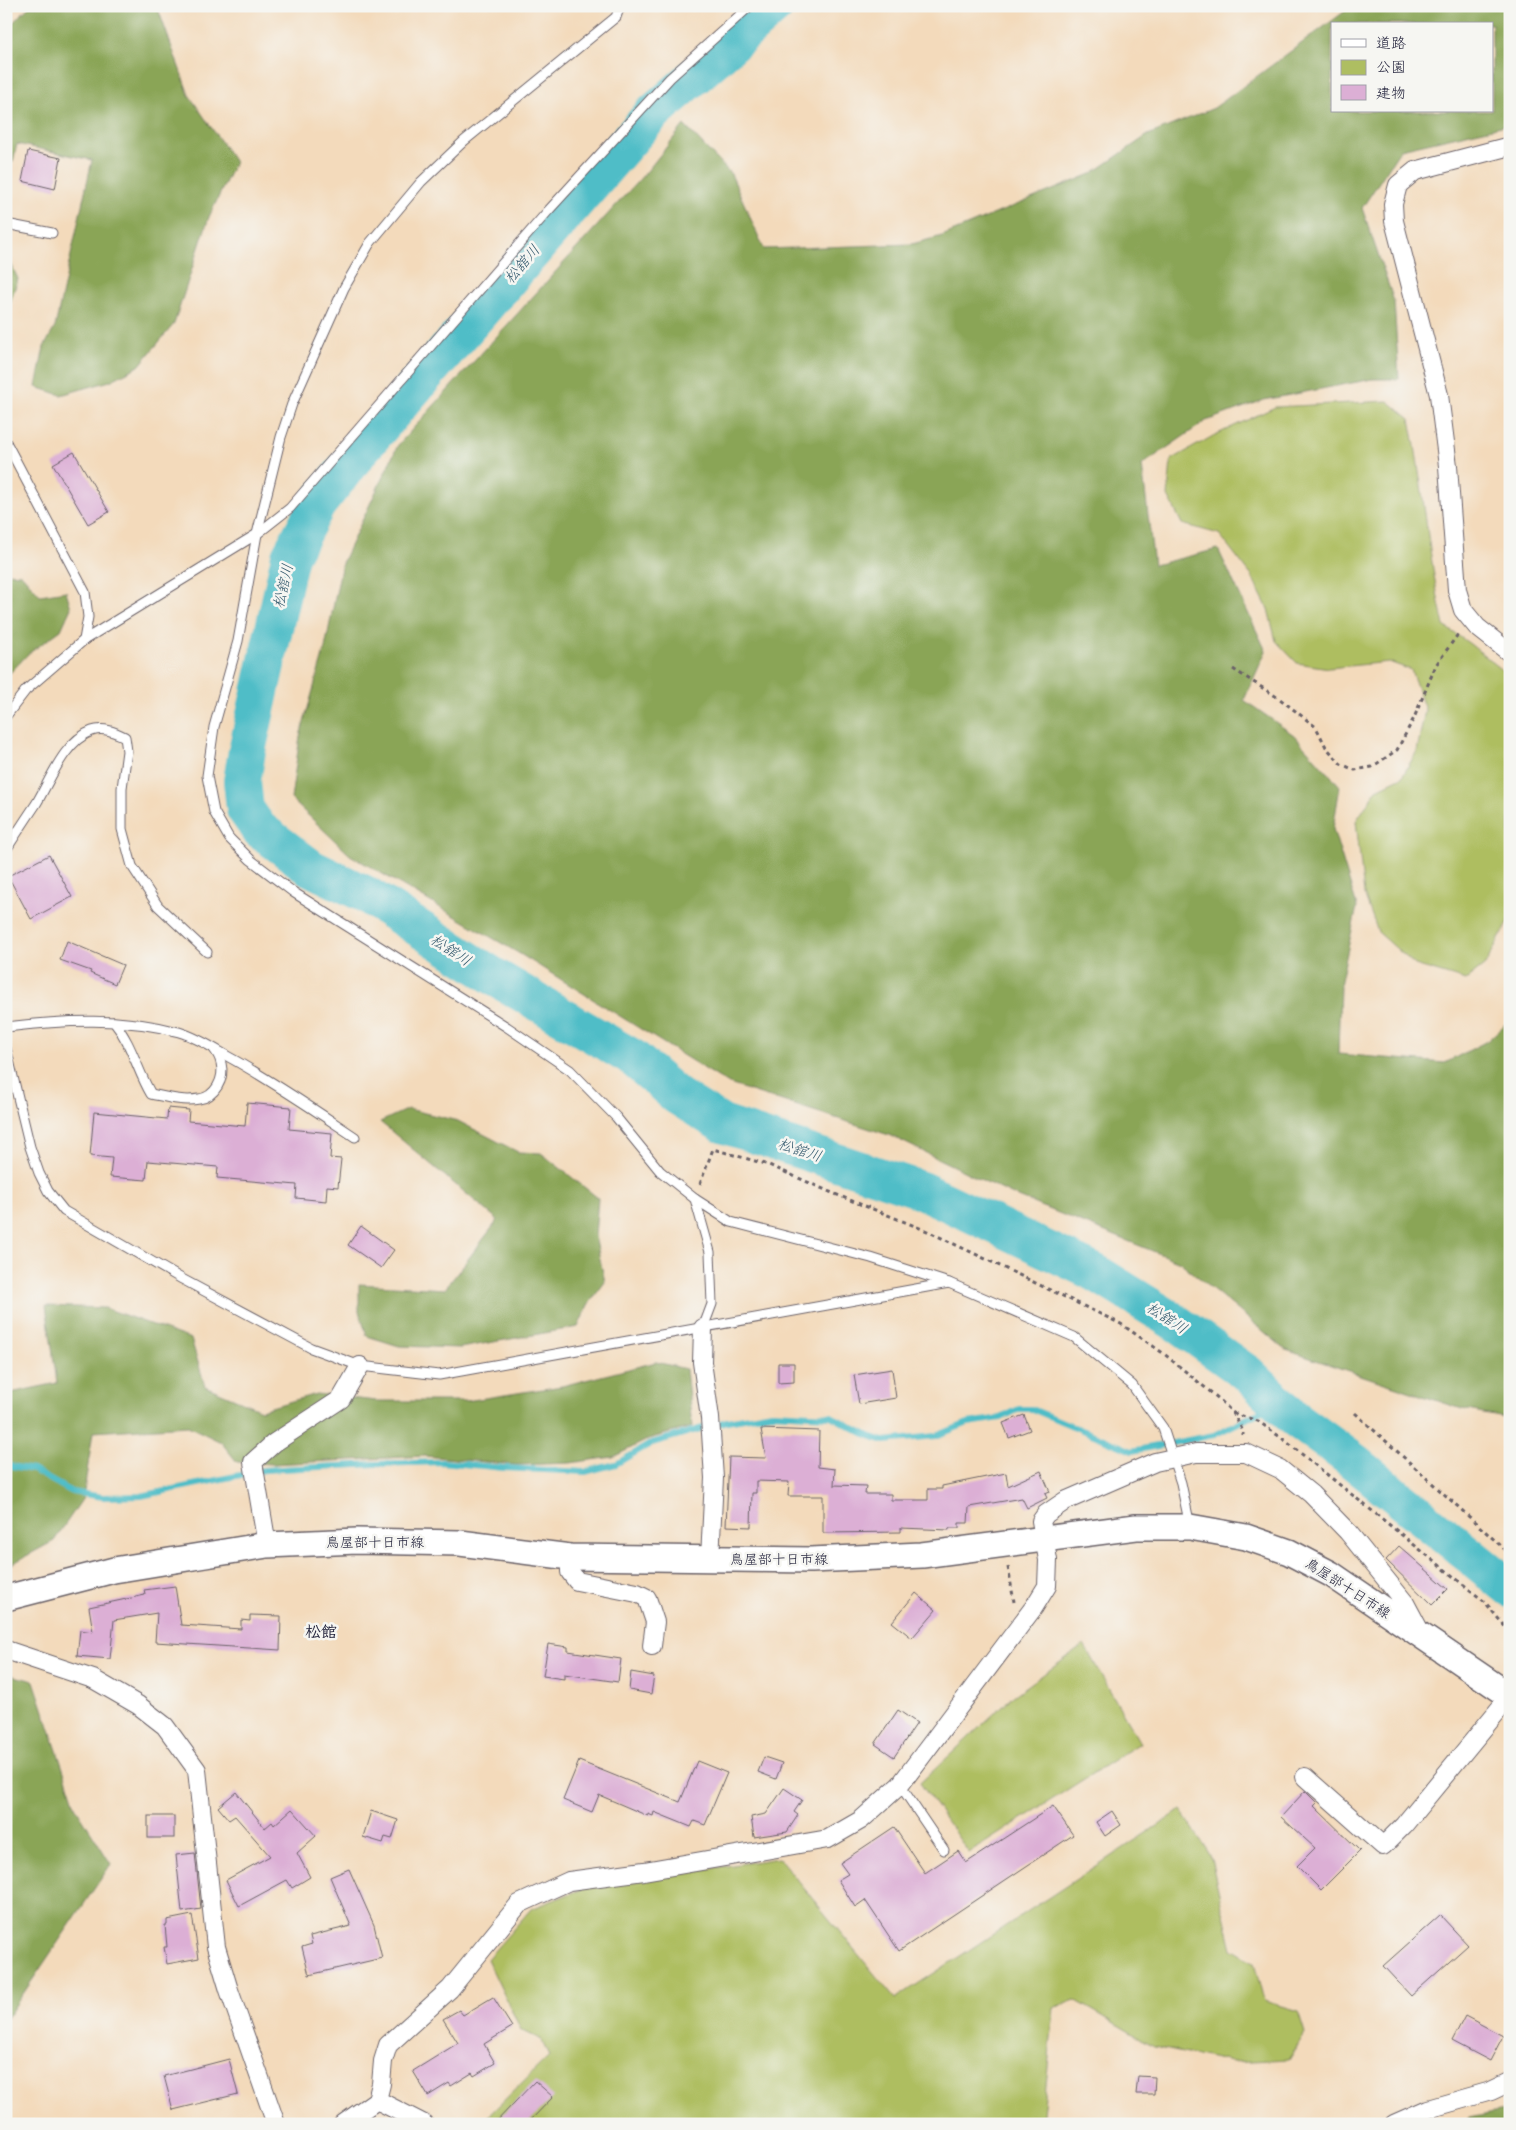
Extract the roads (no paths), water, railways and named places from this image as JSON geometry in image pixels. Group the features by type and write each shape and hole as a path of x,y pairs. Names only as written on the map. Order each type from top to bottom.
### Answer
{"main road":[{"name":"鳥屋部十日市線","path":"6,1598 114,1570 267,1545 357,1541 460,1543 570,1557 812,1560 922,1555 1136,1527 1190,1527 1246,1537 1289,1552 1350,1586 1424,1639 1510,1696"}],"street":[{"path":"1510,146 1415,171 1398,185 1393,204 1394,221 1439,395 1448,466 1457,590 1463,610 1477,627 1510,653"},
{"path":"703,1328 702,1362 710,1418 714,1478 710,1559"},
{"path":"267,1545 254,1462 274,1443 341,1399 360,1366"},
{"path":"343,2124 377,2100 383,2062 388,2045 450,1989 519,1904 569,1881 644,1871 828,1839 861,1820 900,1785 1047,1586 1048,1560 1041,1521 1046,1514 1065,1502 1132,1471 1172,1457 1196,1453 1246,1453 1280,1469 1311,1494 1348,1532 1405,1603 1424,1639"},
{"path":"570,1557 570,1572 577,1581 637,1593 647,1598 655,1622 652,1646"},
{"path":"6,1650 93,1679 138,1704 165,1726 197,1770 216,1947 228,1990 276,2124"},
{"path":"1305,1777 1383,1846 1404,1825 1510,1696"},
{"path":"1394,2124 1428,2109 1491,2091 1510,2082"},
{"path":"377,2100 424,2124"}],"lane":[{"path":"620,6 616,17 464,141 421,182 370,243 344,288 292,404 281,437 257,534 238,641 214,727 207,776 214,812 228,838 251,860 293,892 507,1027 570,1070 616,1117 660,1171 695,1199 731,1222 871,1258 949,1283 1074,1337 1132,1386 1163,1428 1181,1483 1190,1527"},
{"path":"6,716 26,690 84,640 257,534 296,500 548,211 670,78 750,6"},
{"path":"6,224 52,233"},
{"path":"6,442 85,592 88,617 84,640"},
{"path":"6,850 37,802 52,773 74,742 92,731 111,730 125,737 127,751 122,788 122,829 132,866 158,906 207,952"},
{"path":"6,1027 80,1021 131,1023 181,1032 253,1070 355,1137"},
{"path":"114,1022 129,1043 140,1075 151,1094 200,1100 215,1091 221,1079 222,1064 214,1048"},
{"path":"6,1048 28,1138 39,1173 48,1191 64,1211 182,1279 311,1348 360,1366 439,1375 949,1283"},
{"path":"695,1199 710,1252 712,1304 703,1328"},
{"path":"900,1785 944,1850"}],"waterway":[{"name":"松舘川","path":"775,6 652,114 364,446 317,505 290,556 247,751 242,781 245,809 259,829 311,868 367,895 498,979 633,1058 677,1096 722,1124 921,1190 1096,1273 1175,1322 1248,1374 1293,1417 1352,1460 1510,1588"},
{"path":"6,1465 33,1470 72,1492 103,1497 141,1496 264,1470 375,1464 442,1462 504,1468 585,1472 616,1464 652,1443 727,1421 772,1413 831,1416 869,1436 884,1441 936,1436 968,1423 1001,1418 1019,1409 1032,1409 1132,1451 1214,1435 1260,1412 1271,1395"}],"district":[{"name":"松館","path":"321,1631"}]}
